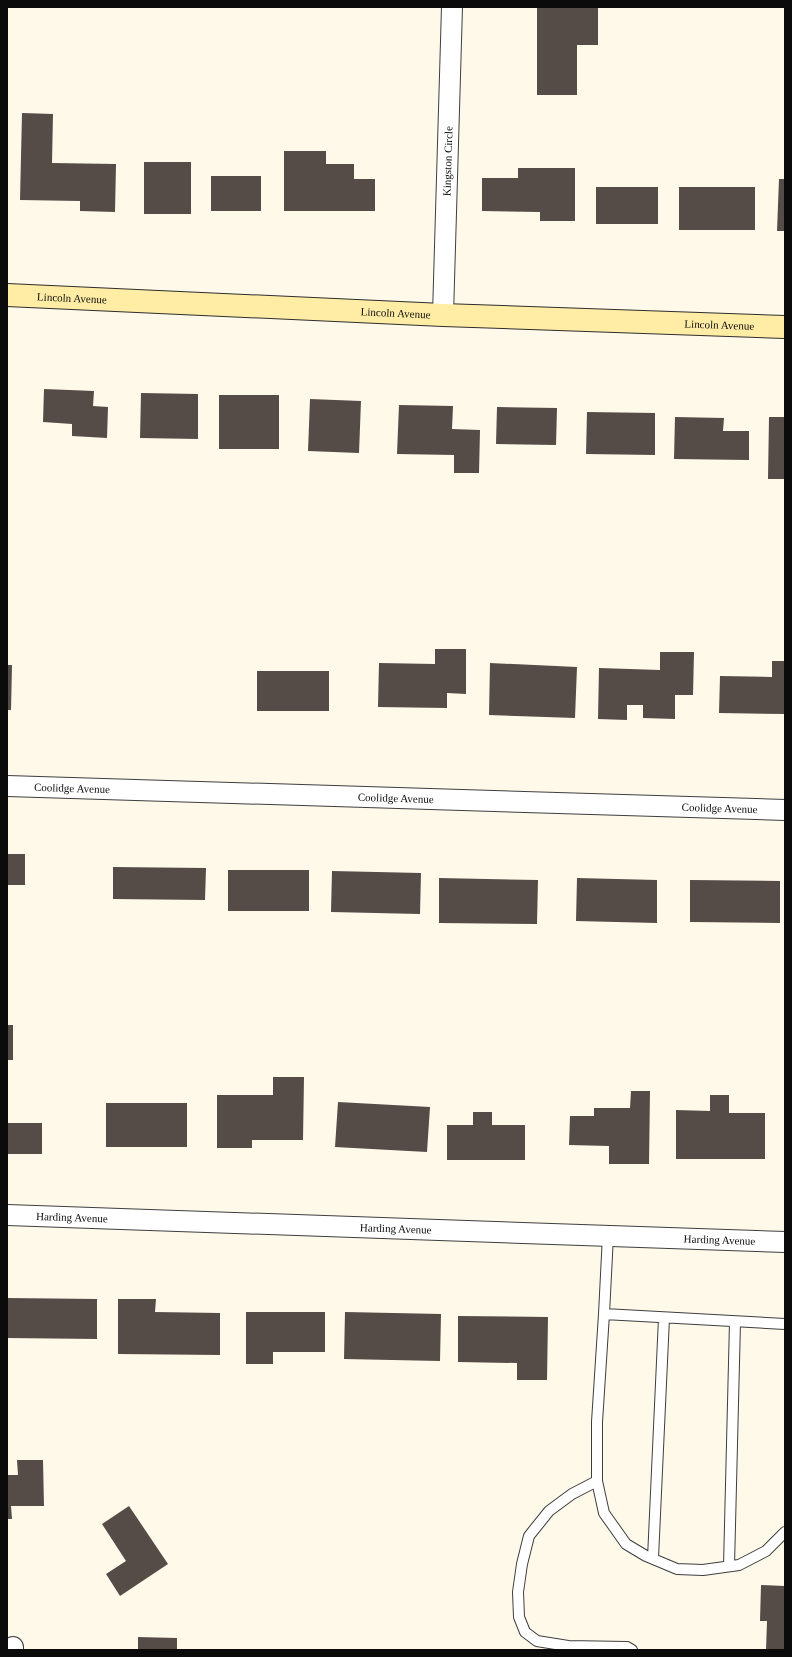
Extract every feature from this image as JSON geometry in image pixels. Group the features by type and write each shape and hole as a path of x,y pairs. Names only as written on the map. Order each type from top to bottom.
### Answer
{"street":[{"name":"Kingston Circle","path":"444,315 452,7"},
{"name":"Lincoln Avenue","path":"7,295 444,315 785,327"},
{"name":"Coolidge Avenue","path":"7,786 785,810"},
{"name":"Harding Avenue","path":"7,1216 785,1242"}],"lane":[{"path":"608,1235 597,1422 597,1481 604,1513 626,1544 677,1569 703,1570 739,1565 766,1551 785,1532"},
{"path":"604,1314 785,1324"},
{"path":"653,1558 664,1318"},
{"path":"729,1566 735,1322"},
{"path":"597,1481 572,1494 549,1511 529,1536 522,1564 518,1592 519,1617 525,1632 537,1641 568,1648 627,1647 632,1650"}],"building":[{"path":"537,8 598,8 598,45 577,45 577,95 537,95"},
{"path":"22,113 53,114 52,163 116,164 115,212 80,211 80,201 20,200"},
{"path":"284,151 326,151 326,164 354,164 354,179 375,179 375,211 284,211"},
{"path":"144,162 191,162 191,214 144,214"},
{"path":"518,168 575,168 575,221 540,221 540,212 482,211 482,178 518,178"},
{"path":"211,176 261,176 261,211 211,211"},
{"path":"779,179 785,179 785,231 777,231"},
{"path":"596,187 658,187 658,224 596,224"},
{"path":"679,187 755,187 755,230 679,230"},
{"path":"44,389 94,391 93,406 108,407 107,438 72,436 72,424 43,422"},
{"path":"141,393 198,394 198,439 140,438"},
{"path":"219,395 279,395 279,449 219,449"},
{"path":"310,399 361,401 359,453 308,451"},
{"path":"399,405 453,406 452,429 480,430 479,473 454,473 454,455 397,454"},
{"path":"497,407 557,408 556,445 496,444"},
{"path":"587,412 655,413 655,455 586,454"},
{"path":"675,417 724,418 723,431 749,431 749,460 674,459"},
{"path":"769,417 785,417 785,479 768,479"},
{"path":"435,649 466,649 466,694 447,693 447,708 378,707 379,663 435,664"},
{"path":"660,652 694,652 693,695 675,695 675,719 643,718 643,705 627,705 627,720 598,719 599,668 660,670"},
{"path":"772,661 785,661 785,714 719,713 720,676 772,677"},
{"path":"490,663 577,667 575,718 489,715"},
{"path":"7,665 12,665 11,710 7,710"},
{"path":"257,671 329,671 329,711 257,711"},
{"path":"7,854 25,854 25,885 7,885"},
{"path":"113,867 206,868 205,900 113,899"},
{"path":"228,870 309,870 309,911 228,911"},
{"path":"332,871 421,873 420,914 331,912"},
{"path":"439,878 538,880 537,924 439,923"},
{"path":"577,878 657,880 657,923 576,921"},
{"path":"690,880 780,881 780,923 690,922"},
{"path":"7,1025 13,1025 13,1060 7,1060"},
{"path":"273,1077 304,1077 303,1140 252,1140 252,1148 217,1148 217,1095 273,1095"},
{"path":"631,1091 650,1091 649,1164 609,1164 609,1146 569,1145 570,1116 594,1116 594,1108 630,1108"},
{"path":"710,1095 729,1095 729,1113 765,1113 765,1159 676,1159 676,1110 710,1111"},
{"path":"338,1102 430,1107 427,1152 335,1147"},
{"path":"106,1103 187,1103 187,1147 106,1147"},
{"path":"473,1112 492,1112 492,1125 525,1125 525,1160 447,1160 447,1125 473,1125"},
{"path":"7,1123 42,1123 42,1154 7,1154"},
{"path":"7,1298 97,1299 97,1339 7,1338"},
{"path":"118,1299 156,1299 155,1312 220,1313 220,1355 118,1354"},
{"path":"246,1312 325,1312 325,1352 273,1352 273,1364 246,1364"},
{"path":"345,1312 441,1314 440,1361 344,1359"},
{"path":"458,1316 548,1317 547,1380 517,1380 517,1363 458,1362"},
{"path":"17,1460 43,1460 44,1506 11,1506 12,1519 7,1519 7,1475 18,1475"},
{"path":"129,1506 168,1564 120,1596 106,1574 126,1561 102,1524"},
{"path":"761,1585 785,1586 785,1650 766,1650 767,1621 760,1621"},
{"path":"138,1637 177,1638 177,1650 138,1650"}]}
